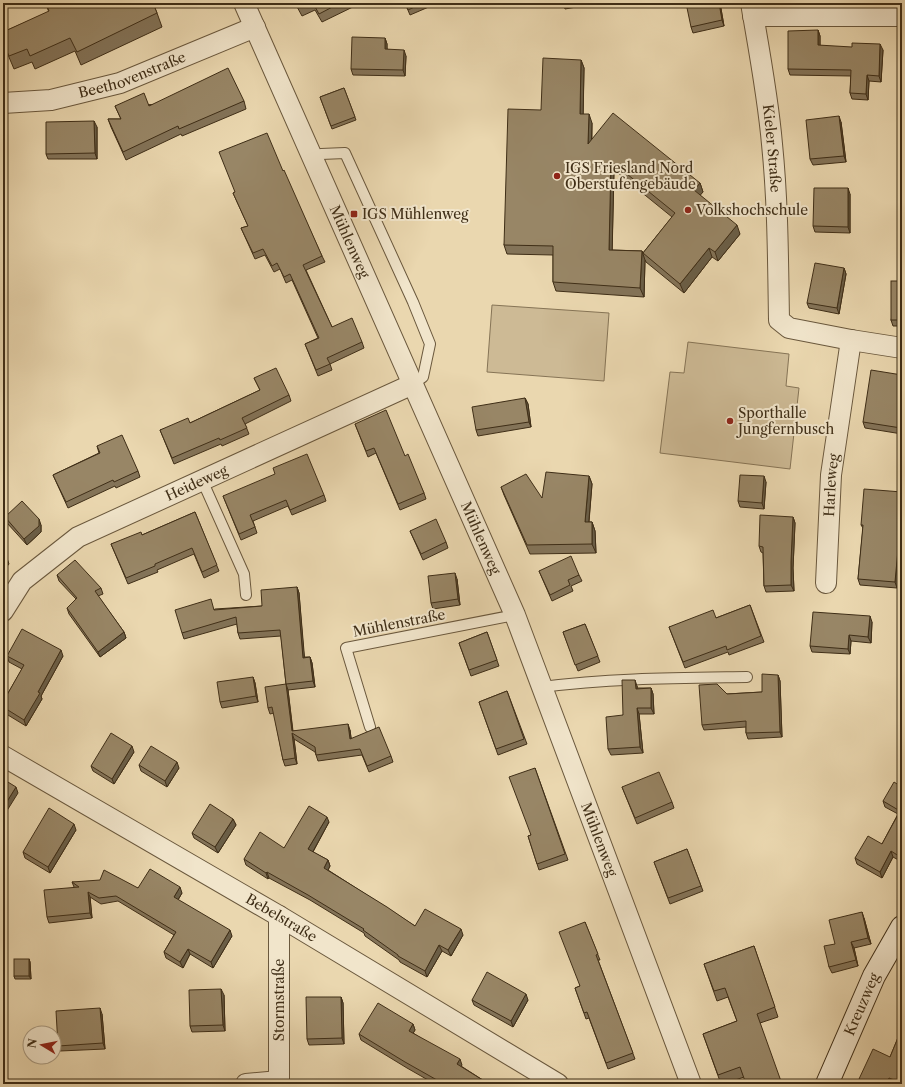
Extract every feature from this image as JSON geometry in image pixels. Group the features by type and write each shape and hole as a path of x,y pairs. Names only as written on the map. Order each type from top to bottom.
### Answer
{"street":[{"name":"Mühlenweg","path":"244,3 314,158 515,615 691,1084"},
{"path":"752,9 902,16"},
{"name":"Kieler Straße","path":"752,9 759,47 772,143 778,235 779,320 789,328 851,340"},
{"name":"Beethovenstraße","path":"3,103 51,100 120,83 255,27"},
{"path":"851,340 902,348"},
{"name":"Harleweg","path":"826,582 831,475 851,340"},
{"name":"Heideweg","path":"3,611 22,581 78,537 413,384"},
{"name":"Bebelstraße","path":"3,756 279,916 558,1084"},
{"name":"Stormstraße","path":"279,916 279,1083"},
{"name":"Kreuzweg","path":"827,1084 874,976 902,927"},
{"path":"246,1084 279,1083"}],"lane":[{"path":"314,158 320,154 345,152 413,302 430,344 423,377 413,384"},
{"path":"202,480 244,574 246,595"},
{"name":"Mühlenstraße","path":"370,727 346,648 515,615"},
{"path":"542,687 644,678 747,677"}],"shaded area":[{"path":"492,305 609,313 604,381 487,372"},
{"name":"Sporthalle Jungfernbusch","path":"688,342 789,354 786,386 799,388 790,469 660,453 670,372 684,373"}],"building":[{"path":"46,3 153,3 157,13 77,52 70,38 30,56 27,49 9,56 3,42 3,32 49,11"},
{"path":"296,3 308,3 299,7"},
{"path":"313,3 340,3 319,14"},
{"path":"405,3 423,3 408,10"},
{"path":"686,3 719,3 722,20 691,27"},
{"path":"818,30 818,45 852,47 852,43 880,44 879,76 867,75 866,94 850,93 851,70 788,69 788,31"},
{"path":"352,37 385,38 385,49 404,50 403,70 351,69"},
{"path":"543,58 581,60 580,114 589,114 588,144 613,113 700,183 694,190 737,225 715,252 709,248 680,284 643,253 675,213 611,161 609,250 642,251 640,288 553,282 553,246 504,245 508,109 541,110"},
{"path":"228,68 244,101 179,129 178,126 123,152 108,119 121,119 115,106 144,93 149,106"},
{"path":"344,88 355,117 331,126 320,97"},
{"path":"839,116 844,156 810,159 806,120"},
{"path":"94,121 95,153 46,154 46,122"},
{"path":"267,133 322,256 303,265 332,327 352,318 362,342 327,358 330,364 316,370 305,344 319,338 290,274 284,277 277,263 272,266 263,249 253,253 241,228 248,226 233,193 235,192 219,152"},
{"path":"814,188 848,188 848,227 813,226"},
{"path":"815,263 844,268 837,308 807,303"},
{"path":"891,281 902,281 902,320 891,320"},
{"path":"276,368 289,395 242,418 247,428 172,458 160,430 188,418 190,423 260,390 254,378"},
{"path":"871,370 902,375 901,428 863,422"},
{"path":"525,398 529,422 476,430 472,407"},
{"path":"386,410 405,456 408,454 424,493 398,504 374,448 366,451 355,424"},
{"path":"122,435 138,471 114,482 113,480 66,502 53,475 100,453 97,446"},
{"path":"307,454 324,495 290,510 286,500 250,515 255,527 239,534 223,496 275,474 273,468"},
{"path":"546,472 589,476 585,522 592,522 592,544 527,545 501,487 526,474 542,498"},
{"path":"740,475 764,476 762,503 738,501"},
{"path":"864,489 902,492 902,528 900,528 895,582 858,579 863,525 861,525"},
{"path":"22,501 39,519 39,526 24,539 5,517"},
{"path":"195,512 217,565 202,572 192,548 126,578 111,544 141,532 142,535"},
{"path":"760,515 793,517 791,585 764,586 763,547 759,546"},
{"path":"436,519 446,542 421,554 410,531"},
{"path":"3,555 7,558 3,562"},
{"path":"571,556 579,575 568,580 570,585 550,595 539,571"},
{"path":"75,560 101,588 95,591 124,632 98,652 67,608 77,598 57,575"},
{"path":"455,573 458,599 431,603 428,576"},
{"path":"297,587 303,658 310,657 313,681 286,684 280,630 238,633 236,617 182,633 175,610 211,599 214,610 262,606 261,590"},
{"path":"750,605 761,636 727,650 726,646 683,662 669,627 713,610 716,618"},
{"path":"813,612 870,616 868,637 849,635 848,649 810,646"},
{"path":"585,624 598,656 575,665 563,632"},
{"path":"22,629 61,650 38,692 40,693 24,720 3,707 3,702 24,665 7,656"},
{"path":"487,632 497,660 469,670 459,643"},
{"path":"762,674 778,675 780,732 746,733 746,721 702,725 699,685 717,684 727,694 762,692"},
{"path":"253,677 256,696 220,702 217,682"},
{"path":"622,680 635,680 636,689 651,688 651,708 637,708 640,747 608,749 606,717 623,715"},
{"path":"286,684 292,731 348,724 350,739 379,727 391,756 367,766 360,749 316,755 315,747 292,733 295,758 283,760 272,707 268,708 265,687"},
{"path":"507,691 524,739 496,749 479,702"},
{"path":"111,733 132,746 112,779 91,766"},
{"path":"151,746 177,762 165,781 139,765"},
{"path":"535,768 565,854 537,864 528,836 531,835 509,777"},
{"path":"659,772 672,802 635,818 622,787"},
{"path":"3,779 16,787 3,808"},
{"path":"894,782 902,787 902,858 891,851 880,872 855,858 868,836 882,844 900,811 883,801"},
{"path":"210,804 233,819 215,847 192,833"},
{"path":"309,806 327,817 308,849 328,860 324,868 415,926 425,909 461,929 448,950 439,945 425,971 398,956 363,930 364,929 244,859 260,832 284,848"},
{"path":"49,808 74,824 48,867 23,852"},
{"path":"687,849 701,886 668,898 654,862"},
{"path":"150,869 180,887 174,897 230,930 211,962 188,949 180,962 164,952 176,932 116,896 99,898 88,892 90,913 47,917 44,890 79,887 72,882 100,880 104,870 138,888"},
{"path":"862,912 868,938 851,942 856,960 829,967 824,946 835,944 829,920"},
{"path":"585,922 633,1053 606,1063 587,1012 584,1013 575,988 580,986 559,932"},
{"path":"754,946 775,1007 757,1014 782,1084 746,1084 740,1067 718,1075 703,1034 737,1021 725,988 714,991 704,964"},
{"path":"14,959 29,959 29,976 14,976"},
{"path":"487,972 526,994 511,1021 472,1000"},
{"path":"221,989 223,1025 190,1026 189,990"},
{"path":"306,997 341,997 342,1038 307,1039"},
{"path":"378,1003 413,1024 409,1031 460,1059 457,1064 489,1084 444,1084 359,1034"},
{"path":"100,1008 103,1043 62,1046 62,1025 57,1025 56,1011"},
{"path":"902,1028 902,1083 889,1078 886,1084 870,1084 859,1079 873,1049 890,1057"}],"place":[{"name":"IGS Friesland Nord Oberstufengebäude","path":"557,176"},
{"name":"Volkshochschule","path":"688,210"},
{"name":"IGS Mühlenweg","path":"354,214"},
{"name":"Sporthalle Jungfernbusch","path":"730,421"}]}
